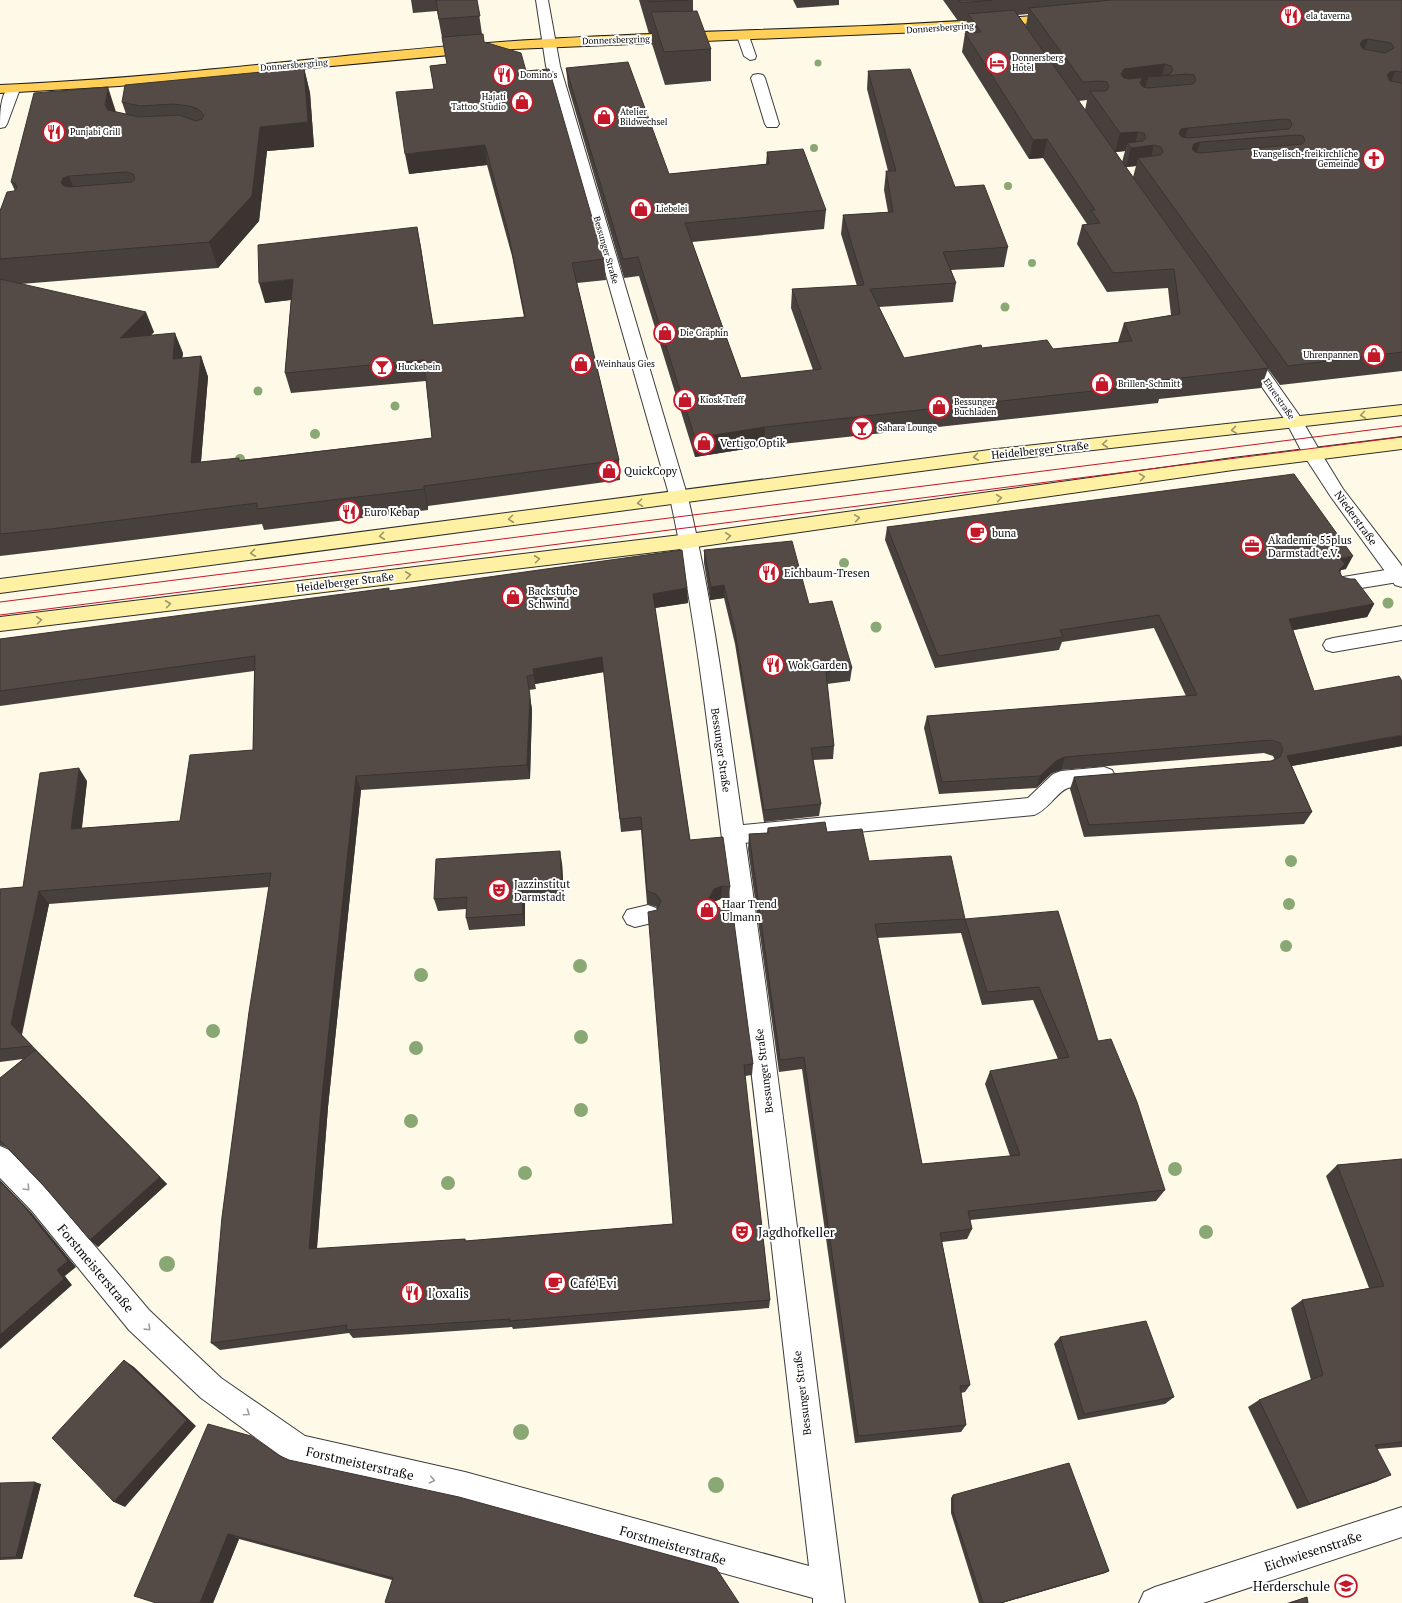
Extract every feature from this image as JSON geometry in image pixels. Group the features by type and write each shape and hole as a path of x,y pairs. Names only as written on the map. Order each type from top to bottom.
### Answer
{"main road":[{"name":"Donnersbergring","path":"6,89 130,80 462,49 549,43 897,30 1068,17"},
{"name":"Heidelberger Straße","path":"0,586 679,498 997,455 1296,423 1402,410"},
{"name":"Heidelberger Straße","path":"0,624 689,541 1312,454 1402,443"}],"street":[{"name":"Bessunger Straße","path":"542,0 555,74 679,498"},
{"path":"1015,22 1024,34"},
{"path":"743,36 750,56"},
{"path":"758,78 772,124"},
{"path":"128,94 130,80"},
{"path":"0,124 6,89"},
{"name":"Ehretstraße","path":"1241,345 1296,423 1312,454"},
{"name":"Niederstraße","path":"1312,454 1337,493 1400,578"},
{"path":"679,498 689,541"},
{"name":"Bessunger Straße","path":"689,541 716,707 760,1028 827,1594"},
{"path":"1343,584 1400,578"},
{"path":"1333,645 1402,633"},
{"path":"733,835 1034,806 1061,780 1124,775"},
{"name":"Forstmeisterstraße","path":"0,1159 41,1202 139,1320 211,1388 299,1450 465,1487 789,1577 827,1594"},
{"name":"Eichwiesenstraße","path":"1155,1603 1402,1522"}],"building":[{"path":"436,0 477,0 480,16 439,19"},
{"path":"648,0 689,0 648,2"},
{"path":"959,0 992,0 961,3"},
{"path":"1111,0 1402,0 1402,72 1390,72 1387,75 1390,81 1402,83 1402,352 1288,366 1138,158 1160,155 1163,152 1161,147 1154,145 1131,148 1127,143 1143,141 1146,138 1144,133 1120,133 1090,91 1106,91 1109,87 1107,82 1083,82 1029,8","holes":["1368,39 1391,43 1394,48 1385,53 1363,49 1360,44 1363,40","1165,64 1171,66 1173,70 1170,74 1130,79 1124,78 1121,74 1124,69","1187,74 1194,75 1196,80 1193,84 1148,88 1143,87 1140,83 1142,78","1284,119 1290,120 1292,125 1289,129 1188,138 1182,137 1179,134 1181,129","1297,135 1303,136 1305,141 1302,144 1200,153 1195,152 1192,149 1194,144 1200,142"]},
{"path":"1014,10 1269,368 1163,380 1165,383 765,427 695,438 638,257 623,259 566,68 628,62 669,174 769,164 767,152 803,149 826,210 685,223 741,378 821,369 792,289 864,285 843,215 893,212 886,171 896,171 868,71 910,69 955,187 984,185 1008,247 943,252 956,283 870,289 904,358 981,345 982,348 1047,340 1053,349 1132,341 1124,323 1180,314 1174,269 1113,273 1082,225 1100,223 1091,210 1095,210 1047,139 1033,140 965,33 981,32 968,14"},
{"path":"697,11 711,49 664,52 651,12"},
{"path":"483,34 484,42 521,53 526,71 549,69 604,259 572,263 619,460 424,486 424,489 257,509 257,503 0,534 0,279 146,312 120,338 175,333 173,359 201,356 191,463 239,458 239,461 432,438 424,360 285,373 293,279 259,283 258,245 417,227 433,325 525,317 509,236 485,145 405,154 396,92 434,89 430,66 447,64 442,37"},
{"path":"304,68 308,122 260,127 252,196 209,242 0,259 0,211 7,192 14,191 17,188 15,183 11,182 34,93 108,87 105,105 108,110 139,117 179,115 196,121 202,119 204,115 198,109 190,106 173,104 140,106 122,102 125,85","holes":["127,172 133,174 135,179 132,182 69,187 64,186 61,183 63,178 69,176"]},
{"path":"1294,474 1353,556 1340,558 1345,564 1339,570 1342,577 1355,579 1374,604 1289,619 1314,691 1399,676 1402,681 1402,735 1287,756 1312,812 1089,825 1074,777 1271,761 1280,757 1283,750 1280,743 1271,740 1065,757 1056,761 1040,776 942,782 927,716 1197,695 1159,615 1060,630 1063,637 938,656 887,527"},
{"path":"792,541 809,604 832,601 852,668 826,672 834,746 811,748 821,804 764,810 735,631 724,585 711,587 704,550"},
{"path":"682,550 687,588 653,594 690,840 723,837 730,887 722,886 714,889 709,898 714,906 723,909 732,907 753,1064 744,1065 770,1300 509,1321 510,1319 346,1330 347,1325 211,1343 222,1217 249,1012 271,873 39,891 11,1024 32,1046 0,1049 0,889 23,887 40,773 79,768 71,829 180,821 190,755 253,750 255,656 0,691 0,639 389,588 389,591","holes":["602,657 620,819 641,817 647,891 656,894 661,901 657,910 648,912 673,1224 465,1241 465,1239 309,1249 322,1096 356,776 527,765 530,696 527,676 534,675 533,669"]},
{"path":"825,822 827,832 862,829 869,861 951,856 965,919 1058,911 1098,1041 1111,1039 1137,1102 1165,1190 968,1211 972,1229 940,1233 970,1385 960,1386 966,1425 858,1436 804,1057 780,1060 749,834 768,833 768,828","holes":["965,919 987,992 1039,987 1069,1057 990,1071 1020,1155 922,1164 875,924"]},
{"path":"560,851 562,887 522,890 523,914 466,918 467,897 434,899 436,859"},
{"path":"35,1050 160,1177 90,1240 43,1185 0,1141 0,1078"},
{"path":"1402,1159 1402,1442 1375,1445 1391,1475 1309,1504 1259,1400 1323,1375 1302,1300 1384,1286 1337,1165"},
{"path":"0,1182 23,1205 68,1261 57,1270 64,1279 0,1335"},
{"path":"1146,1321 1174,1397 1084,1414 1060,1337"},
{"path":"124,1360 187,1420 114,1502 52,1438"},
{"path":"208,1424 251,1436 278,1455 289,1460 459,1497 716,1568 739,1603 387,1603 385,1602 393,1578 228,1534 200,1603 156,1603 134,1596"},
{"path":"1069,1463 1109,1571 1000,1603 983,1603 953,1511 953,1495"},
{"path":"35,1482 16,1557 0,1558 0,1483"},
{"path":"1307,1597 1308,1603 1290,1603"}],"tram line":[{"path":"0,602 1402,426"},
{"path":"0,615 1402,437"}],"place":[{"name":"ela taverna","path":"1291,16"},
{"name":"Donnersberg Hotel","path":"997,63"},
{"name":"Domino's","path":"504,75"},
{"name":"Hajati Tattoo Studio","path":"522,102"},
{"name":"Atelier Bildwechsel","path":"604,117"},
{"name":"Punjabi Grill","path":"54,132"},
{"name":"Evangelisch-freikirchliche Gemeinde","path":"1374,159"},
{"name":"Liebelei","path":"641,209"},
{"name":"Die Gräphin","path":"665,333"},
{"name":"Uhrenpannen","path":"1374,355"},
{"name":"Weinhaus Gies","path":"581,364"},
{"name":"Huckebein","path":"382,367"},
{"name":"Brillen-Schmitt","path":"1102,384"},
{"name":"Kiosk Treff","path":"685,400"},
{"name":"Bessunger Buchladen","path":"939,407"},
{"name":"Sahara Lounge","path":"862,428"},
{"name":"Vertigo Optik","path":"704,443"},
{"name":"QuickCopy","path":"609,471"},
{"name":"Euro Kebap","path":"349,512"},
{"name":"buna","path":"977,533"},
{"name":"Akademie 55plus Darmstadt e.V.","path":"1252,546"},
{"name":"Eichbaum-Tresen","path":"769,573"},
{"name":"Backstube Schwind","path":"513,597"},
{"name":"Wok Garden","path":"773,665"},
{"name":"Jazzinstitut Darmstadt","path":"499,890"},
{"name":"Haar Trend Ulmann","path":"707,910"},
{"name":"Jagdhofkeller","path":"742,1232"},
{"name":"Café Evi","path":"555,1283"},
{"name":"l’oxalis","path":"412,1293"},
{"name":"Herderschule","path":"1346,1586"}]}
